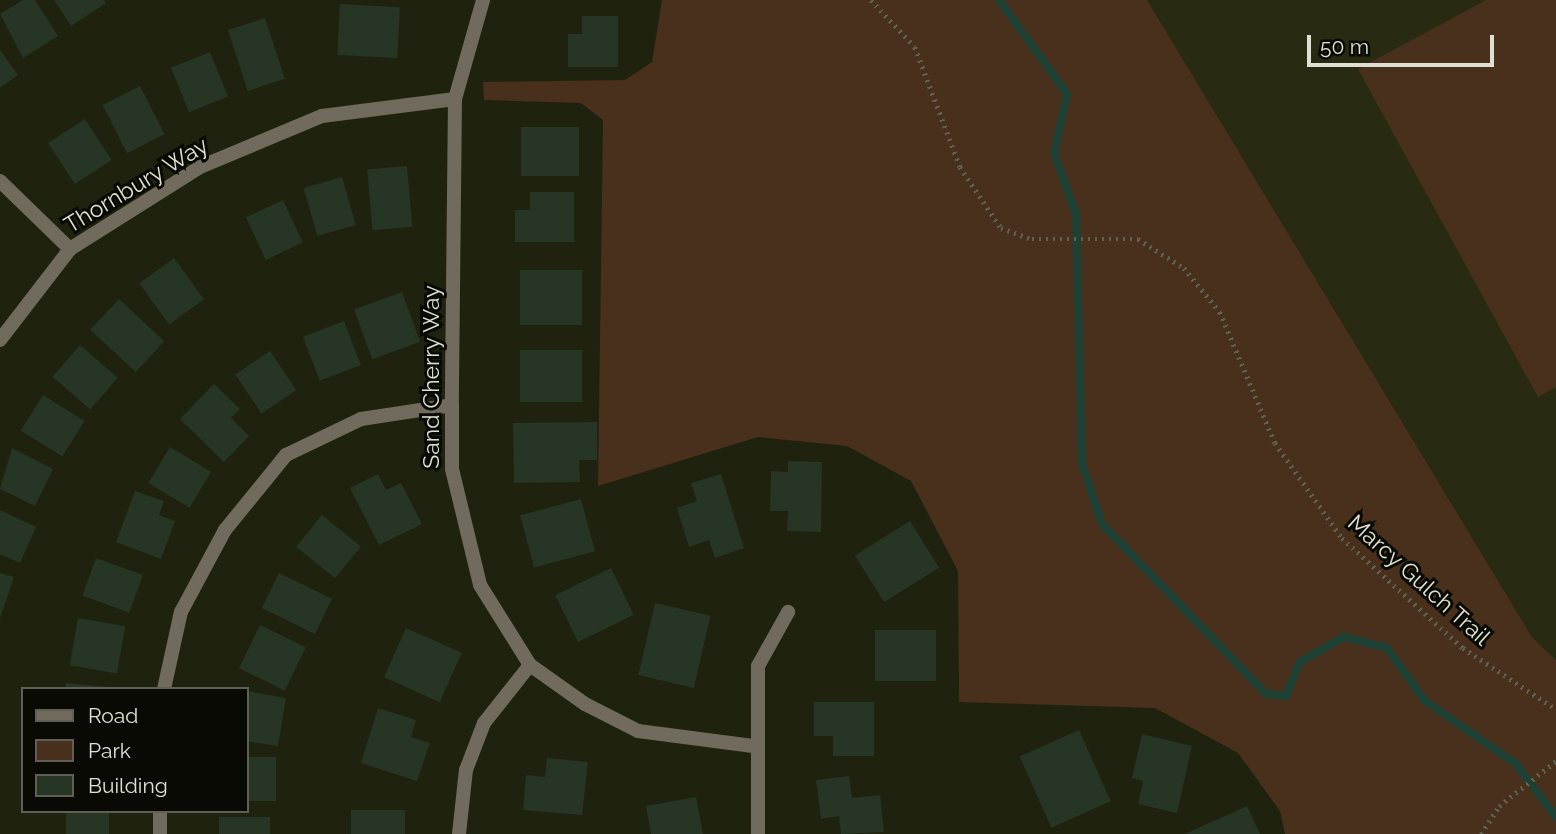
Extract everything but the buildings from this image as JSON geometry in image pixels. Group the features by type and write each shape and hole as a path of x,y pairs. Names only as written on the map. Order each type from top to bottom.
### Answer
{"street":[{"name":"Sand Cherry Way","path":"482,0 455,99 452,405 452,469 480,585 530,665 638,731 753,746"},
{"name":"Thornbury Way","path":"0,340 71,250 200,167 322,116 455,99"},
{"path":"0,181 71,250"},
{"path":"164,687 181,612 225,530 286,455 361,419 452,405"},
{"path":"758,834 753,746 758,666 788,612"},
{"path":"459,834 466,770 484,723 530,665"},
{"path":"160,813 160,834"}],"path":[{"name":"Marcy Gulch Trail","path":"871,0 915,47 978,203 1015,236 1138,239 1184,268 1220,312 1275,443 1342,538 1463,648 1556,709"},
{"path":"1481,834 1499,806 1556,761"}],"shaded area":[{"path":"1147,0 1556,0 1556,660 1532,637"}],"green space":[{"path":"662,0 1147,0 1532,637 1556,660 1556,834 1285,834 1280,811 1238,753 1155,708 959,702 958,571 911,481 847,446 758,437 598,486 603,120 581,103 484,100 483,82 625,80 652,62"},
{"path":"1486,0 1556,0 1556,387 1538,397 1358,69"}],"waterway":[{"path":"999,0 1067,94 1054,153 1076,214 1082,464 1102,524 1266,694 1286,696 1300,662 1344,637 1387,648 1425,701 1516,764 1556,817"}]}
